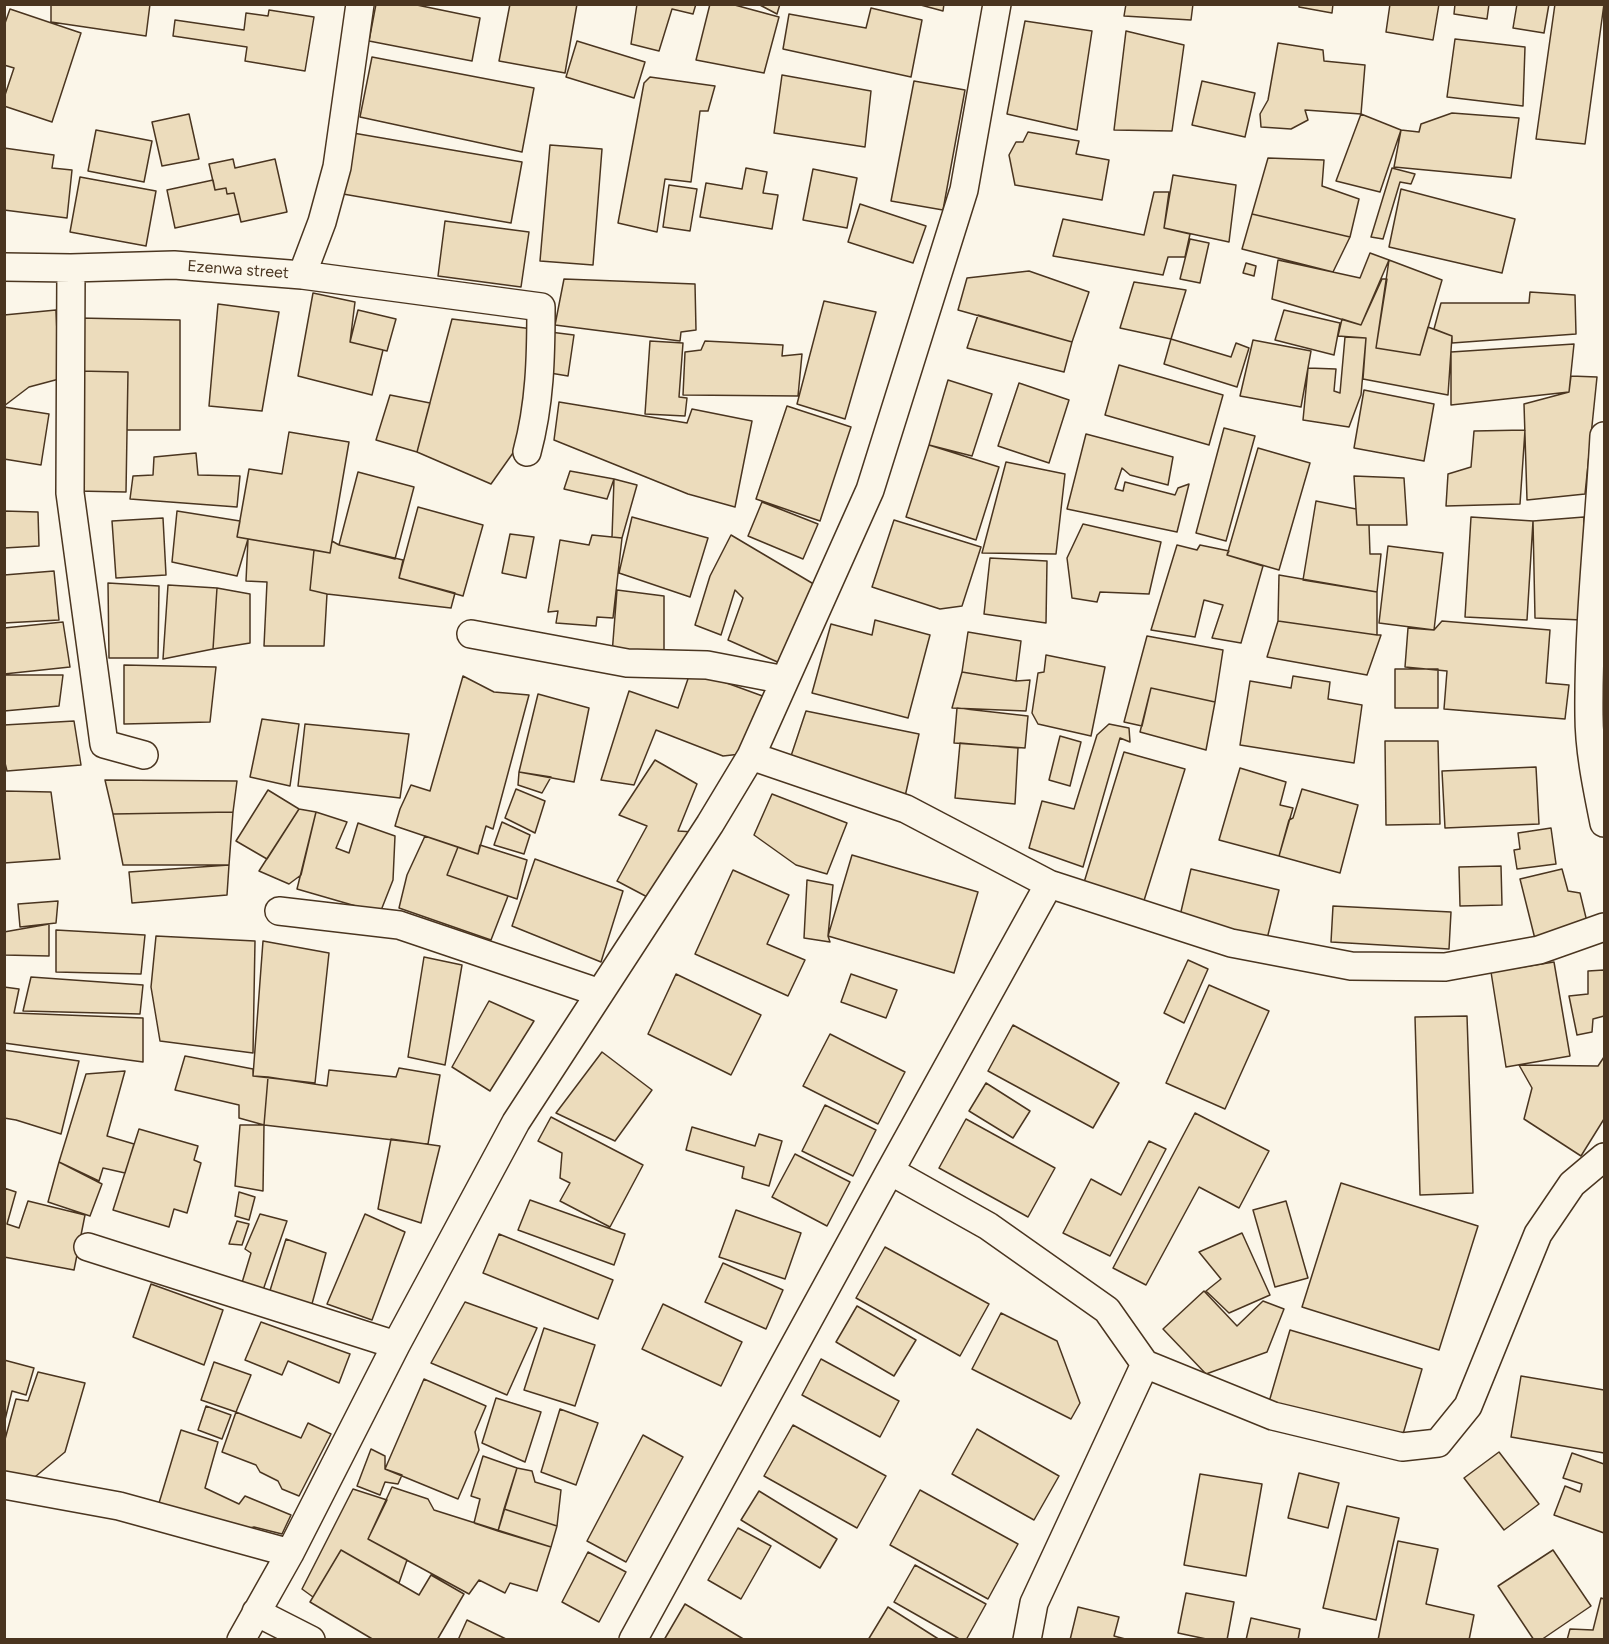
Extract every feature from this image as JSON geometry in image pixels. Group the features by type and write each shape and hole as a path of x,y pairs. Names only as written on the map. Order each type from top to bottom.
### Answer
{"street":[{"name":"Ezenwa street","path":"4,267 174,265 302,275 322,222 337,167 360,4"},
{"path":"241,1640 290,1554 396,1345 516,1122 710,824 751,756 870,490 964,190 997,4"},
{"path":"71,268 70,492 104,744 144,754"},
{"path":"302,275 542,307 541,374 534,427 528,452"},
{"path":"1605,436 1589,717 1596,785 1605,823"},
{"path":"471,634 627,663 707,665 785,680"},
{"path":"751,756 906,809 1049,884 1231,943 1351,966 1444,967 1539,950 1605,927"},
{"path":"633,1640 1049,884"},
{"path":"279,911 399,925 600,993"},
{"path":"890,1171 988,1226 1107,1310 1145,1364 1273,1416 1402,1447 1438,1443 1468,1406 1538,1234 1572,1184 1605,1157"},
{"path":"88,1246 396,1345"},
{"path":"1027,1640 1034,1603 1145,1364"},
{"path":"4,1485 119,1506 290,1554"},
{"path":"256,1612 311,1640"}],"building":[{"path":"51,4 150,4 146,36 51,22"},
{"path":"376,4 412,4 480,18 472,61 369,41"},
{"path":"510,4 577,4 565,73 499,61"},
{"path":"637,4 696,4 693,14 672,9 659,51 631,44"},
{"path":"710,4 731,4 779,17 764,73 696,60"},
{"path":"758,4 780,4 777,14"},
{"path":"917,4 944,4 943,11"},
{"path":"1126,4 1193,4 1191,20 1124,16"},
{"path":"1299,4 1333,4 1332,13 1299,7"},
{"path":"1390,4 1439,4 1433,40 1386,32"},
{"path":"1455,4 1489,4 1487,19 1454,14"},
{"path":"1517,4 1549,4 1544,33 1513,28"},
{"path":"1555,4 1604,4 1585,144 1536,139"},
{"path":"871,8 922,20 911,77 783,49 789,14 866,28"},
{"path":"10,9 81,33 52,122 4,106 4,98 14,68 4,65 4,26"},
{"path":"269,10 314,17 305,71 245,61 247,47 173,36 175,20 244,30 246,13 268,16"},
{"path":"1025,21 1092,31 1077,130 1007,114"},
{"path":"1126,31 1184,45 1172,131 1114,130"},
{"path":"1455,39 1525,47 1523,106 1447,97"},
{"path":"577,41 645,62 634,98 566,77"},
{"path":"1278,43 1323,50 1324,61 1365,65 1361,114 1305,110 1308,120 1291,129 1261,127 1260,114 1268,100"},
{"path":"372,57 534,88 522,152 360,117"},
{"path":"782,75 871,91 865,147 774,133"},
{"path":"650,77 715,86 708,111 700,111 691,182 665,179 657,232 618,223 644,83"},
{"path":"914,81 965,90 943,210 891,201"},
{"path":"1202,81 1255,93 1245,137 1192,125"},
{"path":"1452,113 1519,118 1511,178 1394,167 1401,130 1419,132 1421,124"},
{"path":"189,114 199,159 162,166 152,122"},
{"path":"1361,114 1401,130 1380,192 1336,181"},
{"path":"96,130 152,141 144,182 88,171"},
{"path":"1028,132 1079,141 1076,154 1109,160 1102,200 1015,185 1009,155 1016,142 1023,142"},
{"path":"353,133 522,162 511,223 343,194"},
{"path":"550,145 602,149 593,265 540,261"},
{"path":"4,148 54,155 52,168 72,170 67,218 4,210"},
{"path":"1268,158 1324,160 1322,186 1359,199 1350,237 1252,214"},
{"path":"233,159 235,168 275,159 287,212 241,222 234,193 227,194 226,188 215,190 209,164"},
{"path":"746,168 767,172 763,193 778,195 772,229 700,217 706,183 742,189"},
{"path":"1392,168 1415,174 1411,184 1400,182 1383,239 1371,237"},
{"path":"813,169 857,178 847,228 803,220"},
{"path":"1173,175 1236,185 1229,242 1164,228"},
{"path":"80,177 156,191 146,246 70,232"},
{"path":"213,180 215,190 226,188 227,194 234,193 239,214 175,228 167,190"},
{"path":"669,185 697,189 690,231 663,227"},
{"path":"1401,189 1515,219 1502,273 1389,247"},
{"path":"1154,192 1169,192 1164,228 1190,234 1185,257 1168,257 1163,275 1053,256 1063,219 1144,235"},
{"path":"860,204 926,226 913,263 848,242"},
{"path":"1252,214 1350,237 1333,272 1242,249"},
{"path":"445,221 529,232 521,287 438,276"},
{"path":"1190,239 1209,243 1200,283 1180,279"},
{"path":"1370,253 1389,260 1361,325 1272,299 1278,260 1360,278"},
{"path":"1389,260 1442,280 1420,355 1376,348"},
{"path":"1246,263 1256,266 1254,276 1243,273"},
{"path":"1029,271 1089,292 1072,342 958,310 967,278"},
{"path":"564,279 695,284 696,330 681,332 680,341 555,325"},
{"path":"1382,279 1387,279 1376,348 1420,355 1428,327 1452,336 1448,395 1363,379 1366,338 1338,336 1342,319 1361,325"},
{"path":"1134,282 1186,290 1171,339 1120,328"},
{"path":"1530,292 1575,295 1576,334 1452,343 1452,336 1434,329 1441,303 1529,303"},
{"path":"313,293 355,302 350,342 383,350 372,395 298,376"},
{"path":"824,301 876,312 845,419 797,404"},
{"path":"218,304 279,312 262,411 209,406"},
{"path":"56,310 59,379 29,387 4,406 4,315"},
{"path":"358,310 396,319 387,351 350,342"},
{"path":"1284,310 1340,323 1334,355 1275,340"},
{"path":"978,315 1072,342 1064,372 967,348"},
{"path":"78,318 180,320 180,430 127,430 128,372 78,371"},
{"path":"452,319 533,329 525,436 491,484 417,452"},
{"path":"550,332 574,335 568,376 544,372"},
{"path":"1345,337 1366,338 1361,395 1349,427 1303,420 1308,368 1336,369 1334,391 1340,393"},
{"path":"1171,339 1231,357 1236,343 1249,348 1237,387 1164,364"},
{"path":"1253,340 1311,351 1301,407 1240,396"},
{"path":"650,341 683,343 679,397 687,398 685,416 645,414"},
{"path":"705,341 783,345 782,356 802,354 798,396 683,395 685,352 701,350"},
{"path":"1574,344 1569,392 1451,405 1451,352"},
{"path":"1119,365 1223,395 1209,445 1105,415"},
{"path":"78,371 128,372 126,492 76,491"},
{"path":"1571,376 1597,377 1585,494 1527,500 1524,404 1569,392"},
{"path":"948,380 992,394 972,456 929,445"},
{"path":"1019,383 1069,400 1049,463 998,446"},
{"path":"1364,390 1434,404 1424,461 1354,448"},
{"path":"390,395 430,403 417,452 376,440"},
{"path":"559,402 687,423 692,409 752,421 735,507 688,494 554,440"},
{"path":"787,406 851,427 820,521 756,499"},
{"path":"4,407 49,414 41,465 4,459"},
{"path":"1224,428 1255,436 1226,541 1196,533"},
{"path":"1525,430 1520,504 1446,506 1448,474 1471,467 1474,431"},
{"path":"289,432 349,442 330,553 237,537 249,469 282,474"},
{"path":"1086,434 1173,457 1168,485 1130,475 1122,468 1115,489 1123,491 1125,482 1175,495 1178,488 1189,484 1177,532 1067,509"},
{"path":"929,445 999,467 976,540 906,517"},
{"path":"1258,448 1310,463 1279,570 1227,555"},
{"path":"196,453 198,475 240,476 237,507 130,499 133,476 153,475 154,457"},
{"path":"1006,462 1065,474 1056,554 982,553"},
{"path":"570,471 614,479 607,499 564,489"},
{"path":"358,472 414,487 395,559 339,545"},
{"path":"1354,476 1404,478 1407,525 1357,525"},
{"path":"614,479 637,485 622,538 612,537"},
{"path":"1316,501 1356,509 1357,525 1369,525 1370,554 1381,554 1377,592 1303,580"},
{"path":"762,502 818,524 803,559 748,536"},
{"path":"418,507 483,525 463,596 399,578"},
{"path":"4,511 38,512 39,546 4,548"},
{"path":"177,511 240,521 237,537 248,539 237,576 172,562"},
{"path":"632,517 708,538 690,597 619,573"},
{"path":"1471,517 1533,521 1527,620 1465,617"},
{"path":"1584,517 1582,620 1535,618 1533,521"},
{"path":"163,518 166,575 116,578 112,521"},
{"path":"894,520 981,547 962,606 940,609 872,587"},
{"path":"1083,524 1161,542 1149,594 1100,592 1097,602 1072,598 1067,558"},
{"path":"510,534 534,537 526,578 502,573"},
{"path":"592,535 622,538 613,618 597,617 596,626 556,623 558,611 548,612 560,540 589,545"},
{"path":"731,535 817,586 782,664 728,640 743,598 735,590 721,635 695,625 710,576"},
{"path":"248,539 314,550 310,590 327,594 324,646 264,646 267,582 246,581"},
{"path":"332,541 339,545 403,560 399,578 455,593 451,608 327,594 310,590 314,550 330,553"},
{"path":"1177,545 1197,550 1200,545 1229,551 1227,555 1263,566 1241,643 1212,638 1223,605 1204,600 1195,637 1151,630"},
{"path":"1388,546 1443,553 1434,630 1379,623"},
{"path":"990,558 1047,561 1046,623 984,614"},
{"path":"54,571 59,620 4,623 4,575"},
{"path":"1279,575 1377,592 1377,635 1278,621"},
{"path":"108,583 159,586 158,658 109,658"},
{"path":"168,585 217,588 213,649 163,659"},
{"path":"217,588 250,594 250,643 213,649"},
{"path":"617,590 664,596 664,651 612,654"},
{"path":"875,620 930,635 908,718 812,693 831,624 872,635"},
{"path":"1278,621 1381,635 1367,675 1267,657"},
{"path":"1442,621 1550,630 1546,683 1569,685 1565,719 1444,709 1447,671 1405,667 1408,628 1434,630"},
{"path":"63,622 70,667 4,674 4,628"},
{"path":"968,632 1021,641 1016,681 962,672"},
{"path":"1147,636 1223,650 1215,702 1151,688 1142,726 1124,722"},
{"path":"1046,655 1105,667 1091,736 1038,724 1032,713 1038,673 1044,672"},
{"path":"124,665 216,667 210,722 124,724"},
{"path":"1395,669 1438,669 1438,708 1395,708"},
{"path":"691,670 768,698 741,754 723,756 656,730 634,785 601,780 629,691 678,708"},
{"path":"962,672 1016,681 1030,680 1026,711 952,708"},
{"path":"4,675 63,675 59,706 4,711"},
{"path":"463,676 494,692 529,695 493,829 486,826 478,854 395,826 411,785 430,791"},
{"path":"1293,676 1330,682 1328,699 1362,705 1354,763 1240,745 1250,681 1291,688"},
{"path":"1151,688 1215,702 1206,750 1140,732"},
{"path":"538,694 589,708 574,782 519,772"},
{"path":"957,708 1028,716 1025,748 954,743"},
{"path":"806,711 919,734 904,801 789,762"},
{"path":"262,719 299,724 290,786 250,777"},
{"path":"74,721 81,765 7,771 4,759 4,725"},
{"path":"305,724 409,734 400,798 298,786"},
{"path":"1109,724 1129,728 1130,742 1120,738 1083,867 1029,848 1042,801 1074,809 1097,735"},
{"path":"1060,736 1081,742 1070,786 1049,780"},
{"path":"1385,741 1438,741 1440,824 1386,825"},
{"path":"960,743 1018,748 1015,804 955,798"},
{"path":"1124,752 1185,769 1142,907 1082,889"},
{"path":"655,760 697,784 678,831 694,832 653,900 617,881 647,826 619,815"},
{"path":"1536,767 1539,824 1445,828 1442,771"},
{"path":"1240,768 1286,782 1280,805 1293,808 1279,856 1219,840"},
{"path":"519,772 551,777 542,793 518,785"},
{"path":"105,780 237,781 233,812 113,814"},
{"path":"516,789 545,801 535,833 505,818"},
{"path":"1302,789 1358,805 1340,873 1279,856 1289,820 1293,818"},
{"path":"268,790 299,809 267,859 236,841"},
{"path":"4,791 51,792 60,859 4,863"},
{"path":"772,794 847,823 827,874 796,865 754,835"},
{"path":"299,809 316,812 301,875 289,884 259,871"},
{"path":"233,812 229,865 123,865 113,814"},
{"path":"316,812 347,822 336,848 349,853 358,823 395,836 393,880 380,913 297,889"},
{"path":"502,822 530,835 524,854 494,845"},
{"path":"1551,828 1556,864 1517,869 1514,850 1520,849 1518,833"},
{"path":"425,836 458,847 447,875 508,896 491,940 399,908 407,875"},
{"path":"480,845 527,860 517,899 447,875 458,847 478,854"},
{"path":"852,855 978,892 954,973 828,936"},
{"path":"535,859 623,891 601,962 512,926"},
{"path":"229,865 227,895 132,903 129,872"},
{"path":"1501,866 1502,905 1460,906 1459,867"},
{"path":"1191,869 1279,890 1266,943 1179,920"},
{"path":"1562,869 1568,891 1580,893 1588,926 1535,939 1520,879"},
{"path":"733,870 789,895 767,944 805,960 788,996 695,954"},
{"path":"807,880 833,885 828,936 830,942 804,938"},
{"path":"58,901 56,923 20,927 18,904"},
{"path":"1333,906 1451,912 1449,949 1331,942"},
{"path":"49,924 49,956 4,955 4,932"},
{"path":"56,930 145,935 141,974 56,972"},
{"path":"156,936 255,941 253,1053 160,1041 151,987"},
{"path":"263,941 329,953 315,1083 253,1076"},
{"path":"424,957 462,965 445,1065 408,1057"},
{"path":"1188,960 1208,969 1184,1023 1164,1013"},
{"path":"1554,962 1570,1056 1506,1067 1491,972"},
{"path":"1604,970 1604,1016 1593,1019 1592,1032 1577,1035 1569,996 1588,994 1588,971"},
{"path":"676,974 761,1015 731,1075 648,1034"},
{"path":"851,974 897,990 886,1018 841,1002"},
{"path":"31,977 143,985 140,1014 23,1011"},
{"path":"1209,985 1269,1011 1225,1109 1166,1083"},
{"path":"4,987 19,989 14,1013 143,1018 143,1062 4,1043"},
{"path":"489,1001 534,1021 490,1091 452,1067"},
{"path":"1467,1016 1473,1193 1420,1195 1415,1017"},
{"path":"1013,1025 1119,1083 1093,1128 988,1071"},
{"path":"830,1034 905,1072 878,1124 803,1086"},
{"path":"4,1050 79,1061 61,1134 4,1118"},
{"path":"602,1052 652,1090 615,1141 556,1113"},
{"path":"185,1056 253,1069 253,1076 268,1077 264,1125 239,1118 239,1105 175,1090"},
{"path":"1604,1057 1604,1119 1581,1156 1524,1119 1532,1088 1519,1065 1598,1066"},
{"path":"399,1068 440,1075 428,1144 264,1125 268,1077 327,1086 329,1070 396,1077"},
{"path":"125,1071 107,1136 134,1144 125,1173 103,1168 99,1181 59,1162 86,1074"},
{"path":"986,1083 1030,1111 1013,1138 969,1111"},
{"path":"825,1105 876,1130 853,1176 802,1151"},
{"path":"1195,1113 1269,1151 1239,1208 1199,1187 1146,1285 1113,1268"},
{"path":"551,1117 643,1165 610,1227 560,1201 570,1183 560,1178 562,1153 538,1141"},
{"path":"966,1119 1055,1168 1028,1217 939,1168"},
{"path":"240,1125 264,1125 263,1191 235,1186"},
{"path":"692,1127 755,1146 759,1134 782,1141 769,1186 742,1178 744,1167 686,1150"},
{"path":"139,1129 198,1146 194,1160 201,1163 187,1213 174,1209 169,1227 113,1210"},
{"path":"391,1139 440,1146 421,1223 378,1209"},
{"path":"1149,1141 1166,1149 1110,1256 1063,1233 1091,1179 1121,1195"},
{"path":"795,1154 850,1182 827,1226 772,1197"},
{"path":"59,1162 102,1184 90,1216 48,1202"},
{"path":"1341,1183 1478,1226 1439,1350 1302,1307"},
{"path":"4,1188 16,1192 7,1224 19,1228 28,1201 85,1215 74,1270 4,1257"},
{"path":"239,1192 255,1197 249,1220 235,1216"},
{"path":"530,1200 625,1234 614,1265 518,1230"},
{"path":"1286,1201 1308,1278 1275,1287 1253,1210"},
{"path":"736,1210 801,1233 785,1279 719,1257"},
{"path":"260,1214 287,1221 262,1293 241,1286 251,1253 245,1249"},
{"path":"365,1214 405,1232 372,1320 327,1304"},
{"path":"237,1221 249,1224 242,1245 229,1244"},
{"path":"1242,1233 1270,1295 1229,1313 1206,1291 1221,1279 1199,1252"},
{"path":"499,1234 613,1280 598,1319 483,1273"},
{"path":"286,1239 326,1253 310,1311 268,1297"},
{"path":"885,1247 989,1304 960,1356 856,1298"},
{"path":"723,1263 783,1290 766,1329 705,1302"},
{"path":"151,1284 223,1310 204,1365 133,1337"},
{"path":"1204,1291 1237,1326 1263,1301 1284,1309 1267,1352 1206,1374 1163,1329"},
{"path":"465,1302 537,1328 507,1395 431,1363"},
{"path":"663,1304 742,1342 721,1386 642,1349"},
{"path":"857,1306 916,1340 894,1376 836,1342"},
{"path":"1001,1313 1057,1341 1080,1403 1071,1419 972,1369"},
{"path":"261,1322 350,1354 339,1383 288,1361 282,1375 245,1360"},
{"path":"544,1328 595,1345 575,1406 524,1390"},
{"path":"1290,1330 1422,1369 1401,1441 1269,1402"},
{"path":"821,1359 899,1401 880,1437 802,1395"},
{"path":"4,1360 34,1368 26,1395 12,1391 4,1424"},
{"path":"214,1362 251,1375 236,1412 201,1400"},
{"path":"38,1372 85,1383 65,1452 30,1481 4,1473 4,1443 16,1399 28,1401"},
{"path":"1521,1376 1604,1390 1604,1453 1511,1437"},
{"path":"424,1379 486,1406 475,1432 479,1450 458,1499 385,1469"},
{"path":"496,1398 541,1412 525,1462 482,1443"},
{"path":"206,1406 231,1415 222,1439 198,1430"},
{"path":"560,1409 598,1423 576,1485 541,1472"},
{"path":"236,1412 301,1438 308,1423 331,1434 299,1496 282,1489 278,1481 260,1472 256,1465 222,1452"},
{"path":"793,1425 886,1476 857,1528 764,1476"},
{"path":"977,1429 1059,1476 1034,1520 952,1474"},
{"path":"181,1430 218,1442 205,1488 239,1504 245,1496 291,1515 282,1534 254,1527 238,1531 159,1503"},
{"path":"643,1435 683,1457 626,1562 587,1541"},
{"path":"371,1449 385,1456 385,1469 402,1475 398,1484 385,1482 380,1495 357,1486"},
{"path":"1499,1452 1539,1504 1504,1530 1464,1478"},
{"path":"1572,1453 1604,1464 1604,1533 1554,1515 1565,1486 1580,1492 1582,1484 1563,1478"},
{"path":"483,1456 517,1468 498,1531 474,1523 480,1499 471,1496"},
{"path":"517,1468 532,1471 535,1482 561,1490 557,1526 504,1509"},
{"path":"1299,1473 1339,1483 1328,1528 1288,1518"},
{"path":"1200,1474 1262,1484 1246,1576 1184,1565"},
{"path":"392,1487 428,1499 434,1510 551,1547 537,1591 510,1583 505,1593 479,1580 469,1594 368,1539"},
{"path":"353,1489 387,1500 368,1539 407,1560 399,1583 341,1550 313,1597 302,1589"},
{"path":"920,1490 1018,1544 988,1599 890,1545"},
{"path":"759,1491 837,1539 820,1568 741,1520"},
{"path":"1347,1506 1399,1518 1376,1620 1323,1608"},
{"path":"504,1509 557,1526 551,1547 498,1531"},
{"path":"738,1528 771,1546 741,1599 708,1580"},
{"path":"1398,1541 1438,1549 1426,1604 1474,1615 1469,1640 1378,1640"},
{"path":"341,1550 419,1595 431,1575 464,1594 437,1640 374,1640 310,1602"},
{"path":"1553,1550 1591,1606 1541,1640 1534,1640 1498,1586"},
{"path":"588,1552 626,1572 599,1622 562,1602"},
{"path":"915,1565 986,1604 966,1640 961,1640 894,1602"},
{"path":"1186,1593 1234,1602 1227,1640 1211,1640 1178,1633"},
{"path":"1601,1598 1604,1599 1604,1640 1567,1640 1570,1629 1593,1630"},
{"path":"685,1604 745,1640 664,1640"},
{"path":"888,1607 940,1640 868,1640"},
{"path":"1078,1607 1119,1617 1114,1636 1129,1640 1070,1640"},
{"path":"1251,1618 1300,1629 1298,1640 1246,1640"},
{"path":"467,1620 508,1640 458,1640"}]}
